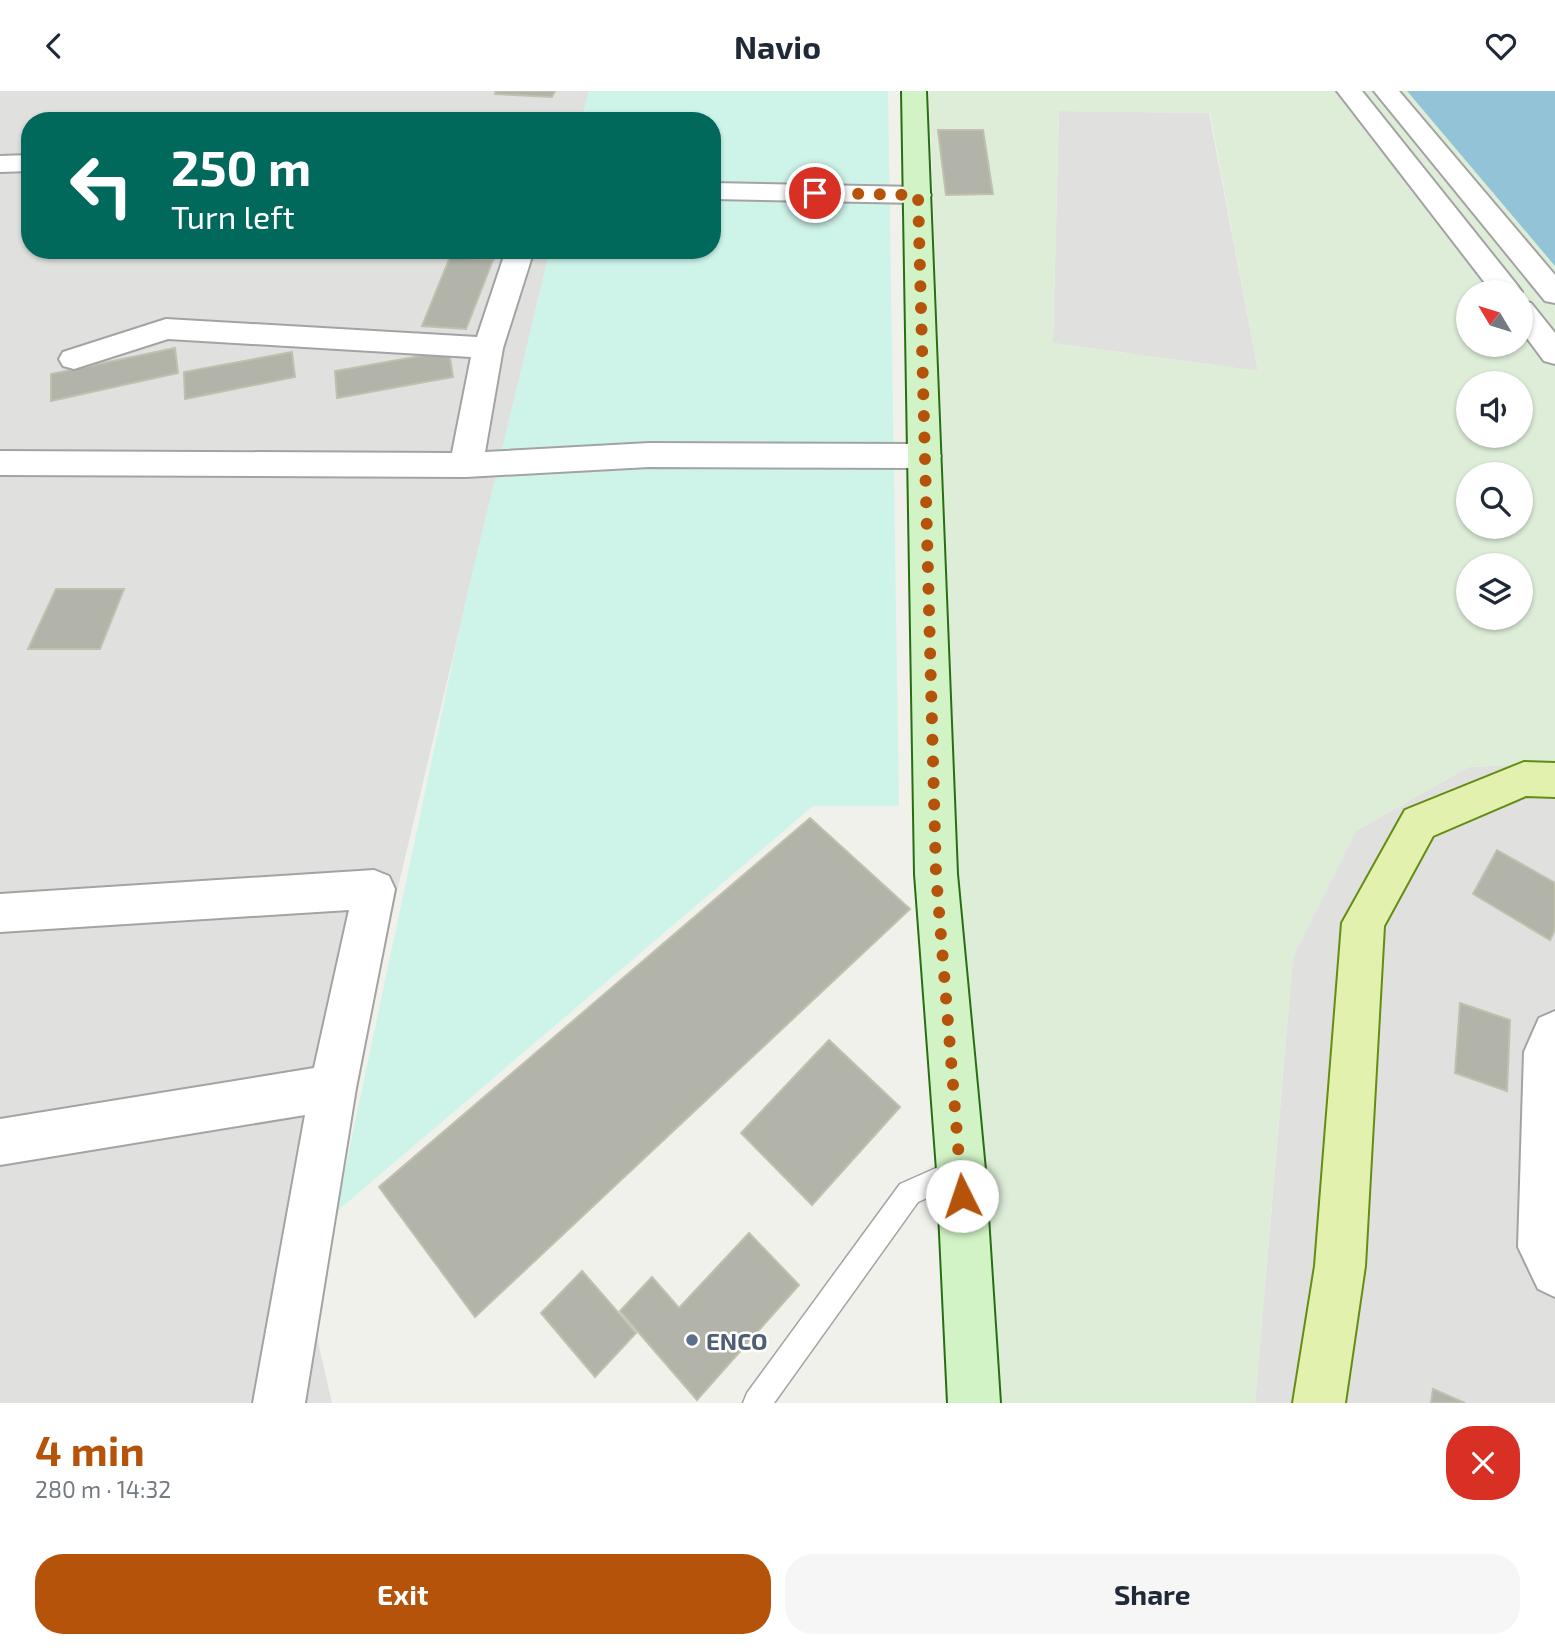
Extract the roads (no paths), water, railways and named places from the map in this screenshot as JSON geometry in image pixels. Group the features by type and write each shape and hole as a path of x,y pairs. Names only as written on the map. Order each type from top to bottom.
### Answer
{"main road":[{"path":"914,91 936,874 961,1170 974,1403"},
{"path":"1319,1403 1340,1266 1363,923 1419,823 1524,779 1555,780"}],"street":[{"path":"1349,91 1498,280"},
{"path":"1387,91 1555,295"},
{"path":"0,164 21,163"},
{"path":"721,191 918,195"},
{"path":"467,465 488,348 517,259"},
{"path":"1533,326 1555,354"},
{"path":"74,359 166,328 488,348"},
{"path":"0,463 467,465 649,455 925,456"},
{"path":"0,913 374,889 333,1088 279,1403"},
{"path":"1552,1046 1542,1247 1555,1272"},
{"path":"0,1142 333,1088"}],"lane":[{"path":"757,1403 909,1193 961,1170"}],"place":[{"name":"ENCO","path":"692,1340"}]}
